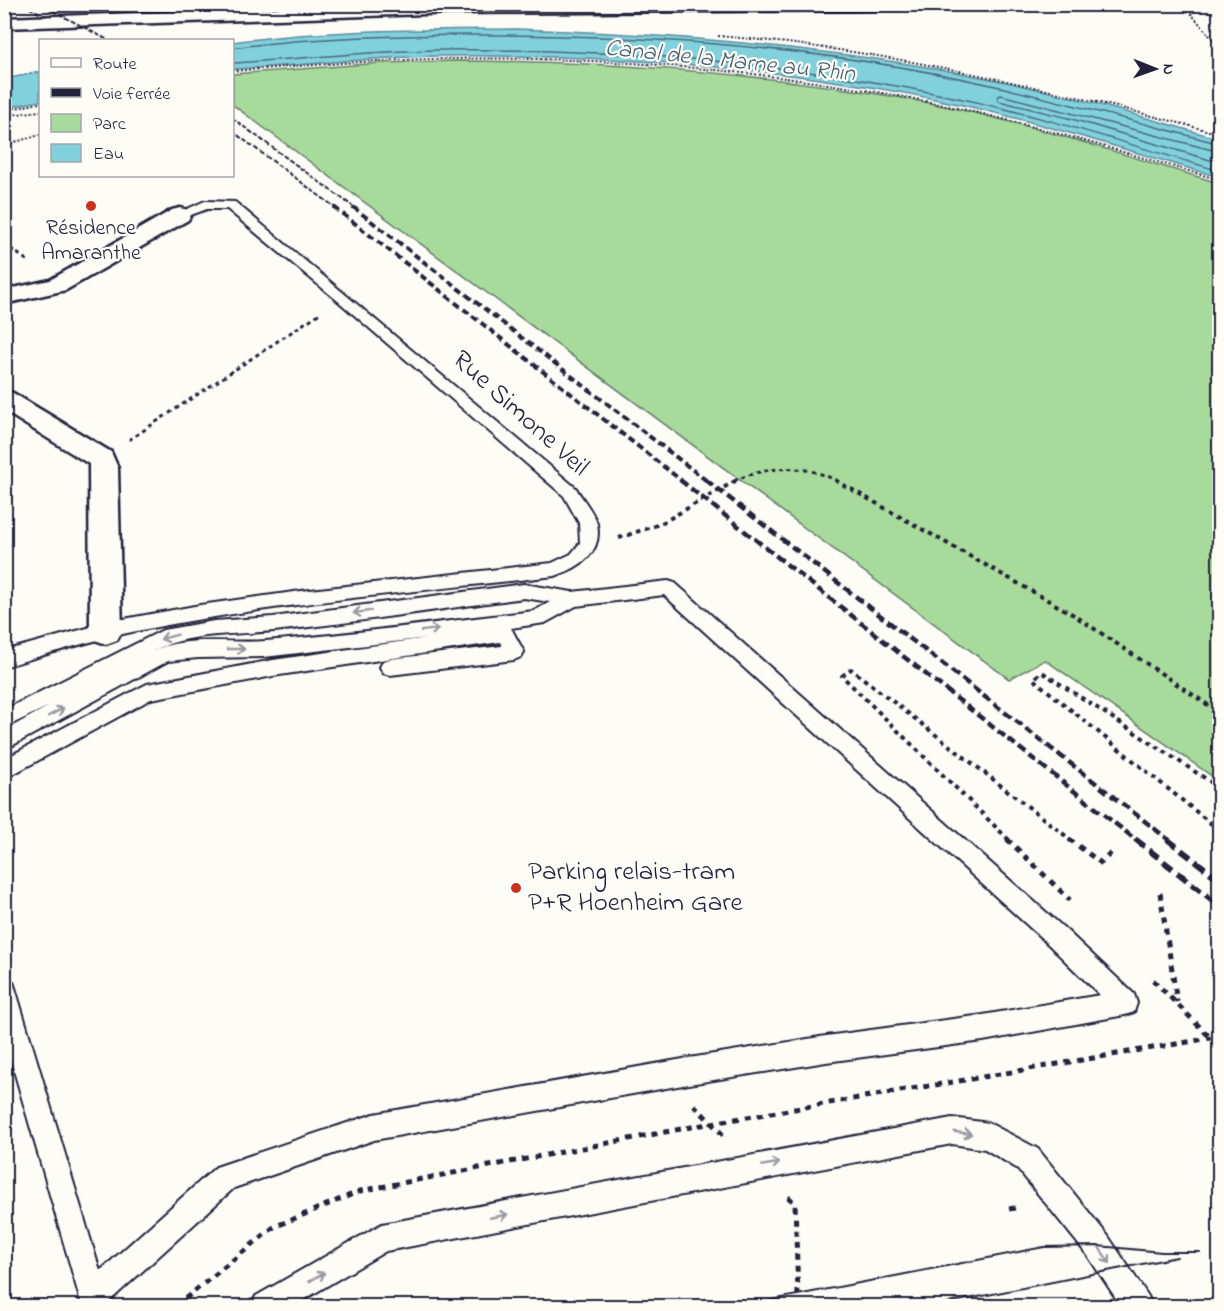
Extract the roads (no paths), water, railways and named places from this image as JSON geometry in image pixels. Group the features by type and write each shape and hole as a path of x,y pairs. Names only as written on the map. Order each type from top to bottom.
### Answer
{"main road":[{"path":"4,23 189,10 900,4"},
{"name":"Rue Simone Veil","path":"4,297 58,285 180,215"},
{"path":"4,399 101,459 104,468 106,631"}],"lane":[{"name":"Rue Simone Veil","path":"106,631 271,602 555,569 577,559 589,543 588,523 570,492 343,298 230,205 205,205 180,215"},
{"path":"4,720 164,637 214,627 273,624 524,591 572,599 668,588 1047,928 1125,1004 983,1028 826,1049 682,1072 374,1127 226,1177 93,1297 4,991"},
{"path":"4,741 165,654 198,650 264,649 538,618 572,599"},
{"path":"4,659 106,631"},
{"path":"4,770 147,692 273,668 506,634 514,652 390,667"},
{"path":"266,1306 382,1239 952,1131 989,1136 1028,1159 1098,1246 1141,1305"}],"water":[{"name":"Canal de la Marne au Rhin","path":"516,29 635,34 814,50 932,68 1020,85 1106,106 1219,139 1219,177 1057,129 958,104 894,91 765,72 700,65 568,57 503,56 412,57 234,69 234,42 338,32"},
{"path":"39,72 39,101 5,108 5,79"}],"tram line":[{"path":"741,1306 1044,1247 1098,1246 1162,1252 1200,1252"},
{"path":"933,1306 1177,1257"}],"railway":[{"path":"23,4 47,17"},
{"path":"40,4 106,39"},
{"path":"234,119 355,208"},
{"path":"234,132 336,208"},
{"path":"334,207 682,481"},
{"path":"353,207 707,481"},
{"path":"680,480 1136,840"},
{"path":"706,480 1169,840"},
{"path":"1135,839 1220,906"},
{"path":"1167,839 1220,880"}],"place":[{"name":"Résidence Amaranthe","path":"91,206"},
{"name":"Parking relais-tram P+R Hoenheim Gare","path":"516,888"}]}
